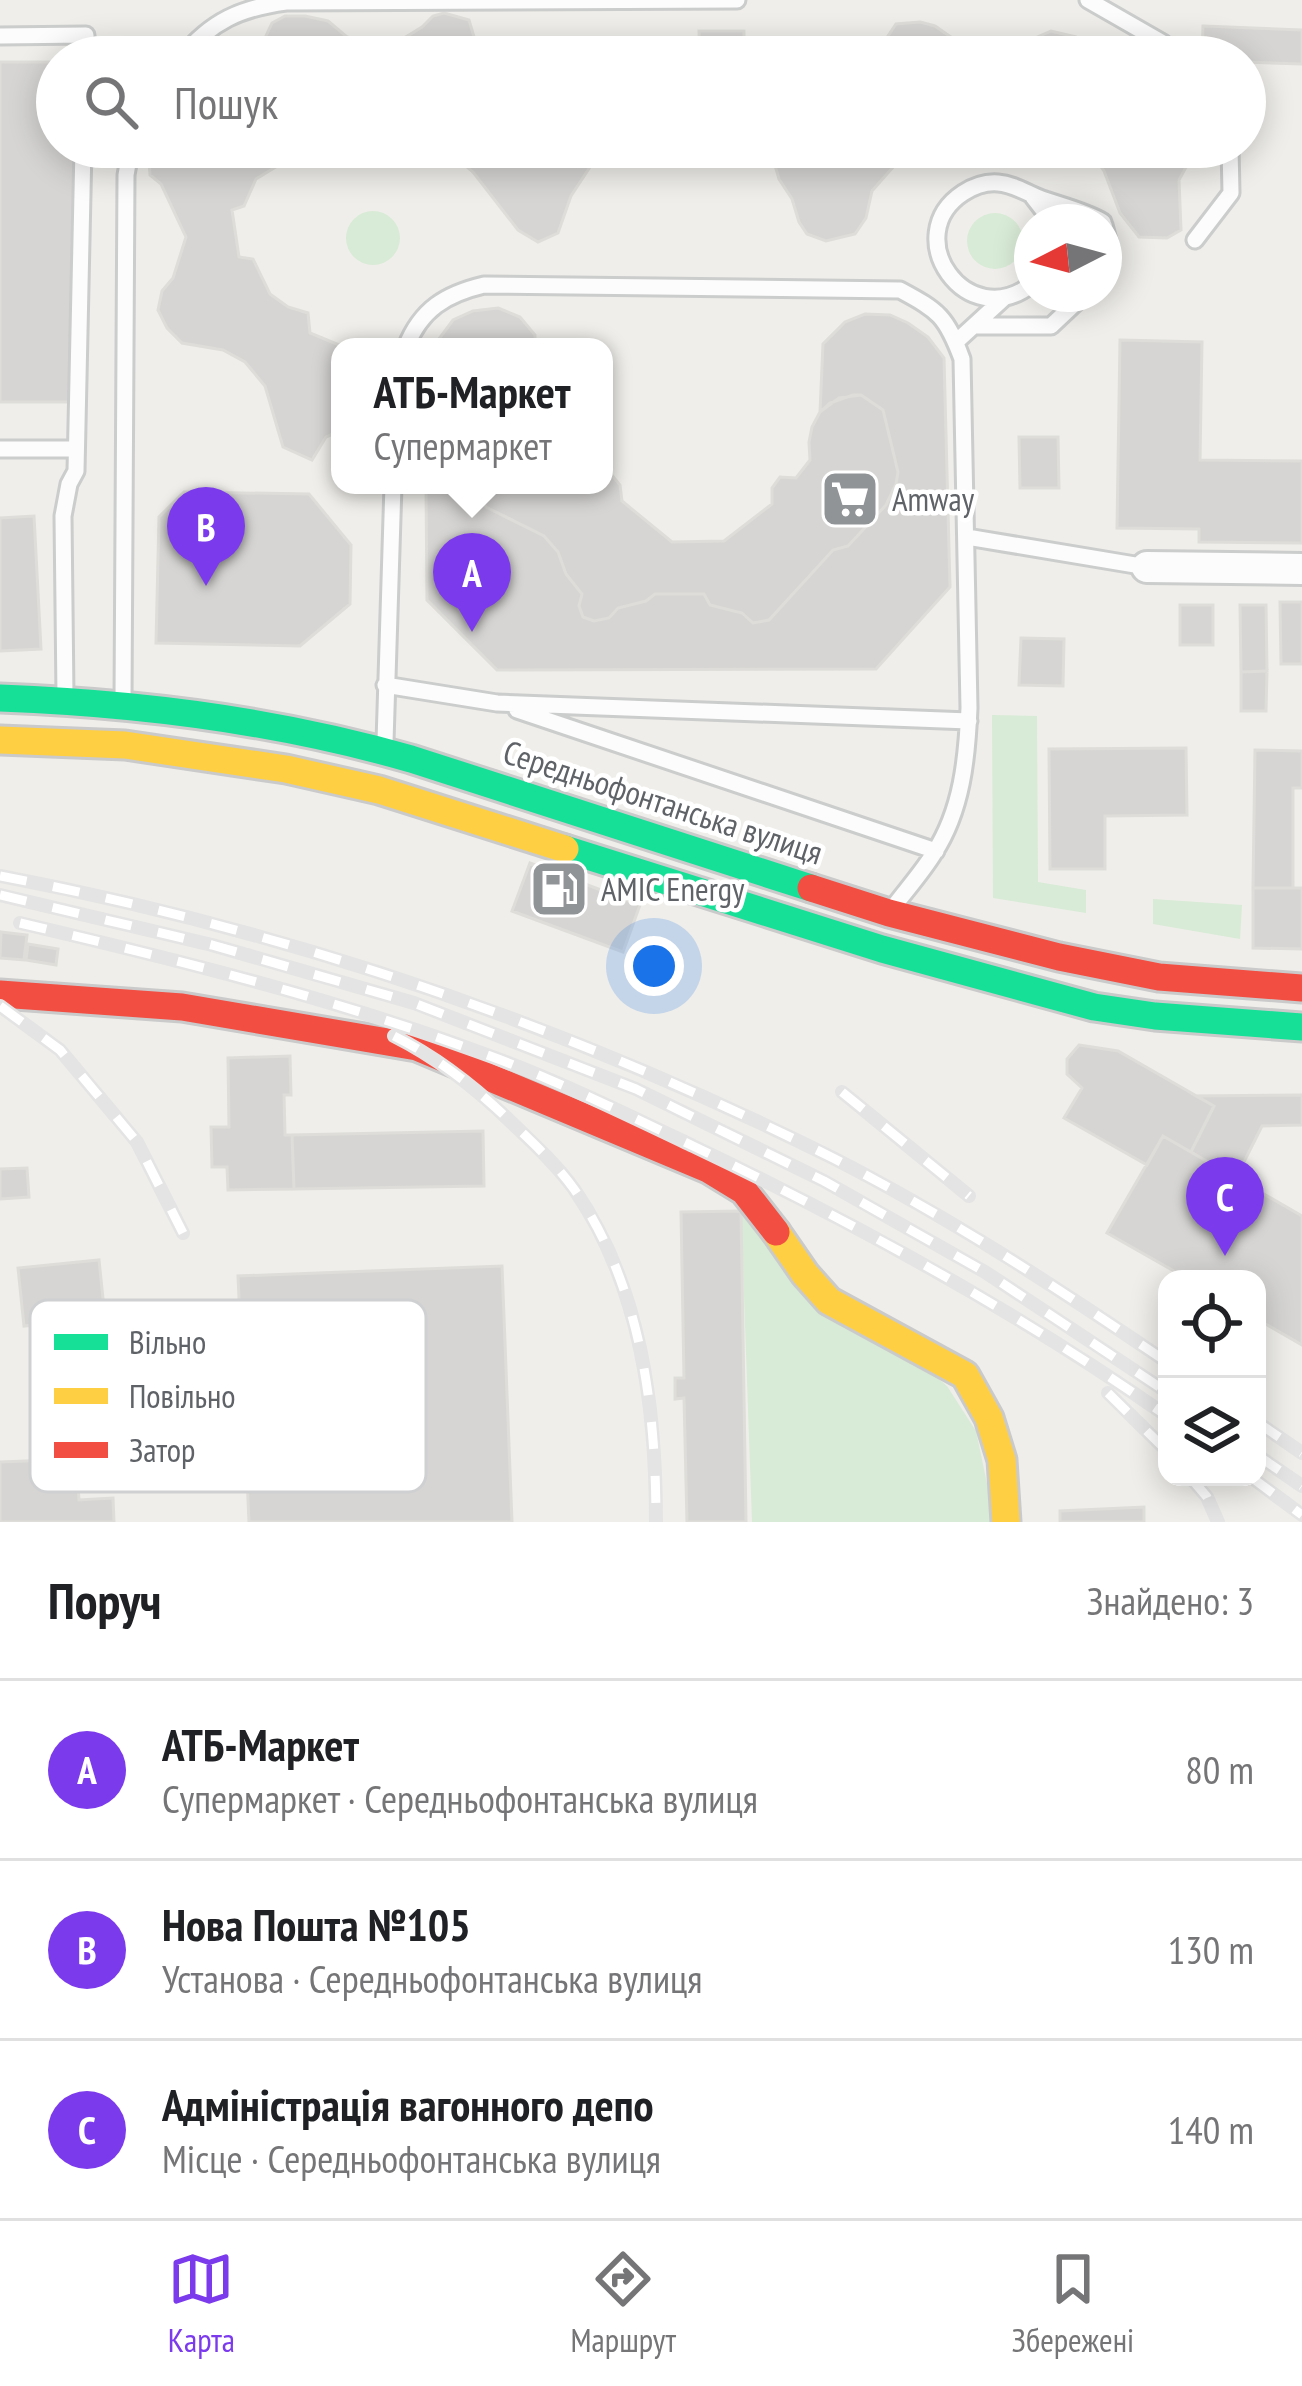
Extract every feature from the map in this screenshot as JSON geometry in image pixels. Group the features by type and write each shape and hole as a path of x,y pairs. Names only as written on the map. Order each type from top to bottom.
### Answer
{"main road":[{"name":"Середньофонтанська вулиця","path":"0,698 123,704 385,751 889,913 1059,957 1140,974 1302,988"},
{"path":"0,740 125,746 286,769 379,790 883,949 1094,1007 1302,1028"},
{"path":"0,994 182,1007 417,1047 708,1169 743,1191 830,1300 964,1375 989,1418 1003,1460 1006,1522"}],"street":[{"path":"1147,567 1302,569"}],"lane":[{"path":"203,36 249,7 286,2 737,0"},
{"path":"1088,0 1151,36"},
{"path":"0,36 86,36"},
{"path":"65,700 63,516 76,471 83,168"},
{"path":"123,704 127,168"},
{"path":"1195,240 1232,193 1231,168"},
{"path":"1014,295 986,298 953,281 937,248 945,211 958,196 994,182 1013,185 1054,204"},
{"path":"1031,195 1039,204"},
{"path":"410,338 434,306 458,291 516,284 900,290 930,306 951,328 962,359 966,761 955,809 936,851 889,913"},
{"path":"956,342 1004,298"},
{"path":"974,326 1051,326 1066,312"},
{"path":"0,449 76,448"},
{"path":"385,751 393,494"},
{"path":"967,537 1147,567"},
{"path":"385,685 497,703 969,721"},
{"path":"497,703 936,851"}],"green space":[{"path":"373,211 392,219 400,238 392,257 373,265 354,257 346,238 354,219"},
{"path":"984,215 1006,215 1014,220 1014,262 995,269 984,267 969,252 969,230"},
{"path":"992,715 1037,716 1038,882 1086,890 1086,913 993,898"},
{"path":"1153,899 1242,905 1240,939 1153,924"},
{"path":"741,1211 947,1386 976,1431 995,1522 752,1522"}],"building":[{"path":"444,13 469,20 474,36 407,36"},
{"path":"285,16 328,21 346,36 266,36 272,23"},
{"path":"920,22 949,36 888,36 896,24"},
{"path":"1203,26 1302,30 1302,64 1266,63 1266,36 1203,36"},
{"path":"699,31 744,31 744,36 699,36"},
{"path":"0,62 36,62 36,168 75,168 73,402 0,402"},
{"path":"150,168 274,168 256,179 244,206 232,210 239,257 253,259 270,294 308,313 310,333 331,342 331,435 312,460 283,447 265,386 245,362 223,350 182,343 167,328 158,310 186,237 161,184 150,175"},
{"path":"468,168 589,168 571,196 558,233 538,242 518,230"},
{"path":"776,168 892,168 872,191 866,218 855,234 826,241 807,234"},
{"path":"1102,168 1186,168 1179,180 1181,230 1167,238 1139,237 1122,216 1122,204 1117,204"},
{"path":"498,308 520,317 535,338 440,338 453,320"},
{"path":"865,314 890,315 928,337 944,358 950,587 876,669 497,670 427,600 426,494 479,494 486,507 544,536 558,552 566,574 582,594 583,617 609,618 618,608 655,594 704,594 710,605 742,613 753,623 769,620 833,550 848,546 886,505 896,484 898,472 883,410 861,395 839,398 820,412 823,344 845,322"},
{"path":"1120,340 1202,342 1200,460 1302,461 1302,543 1199,542 1199,529 1117,528"},
{"path":"861,395 883,410 898,472 896,484 886,505 848,546 833,550 769,620 753,623 742,613 710,605 704,594 655,594 618,608 609,618 583,617 582,594 566,574 558,552 544,536 486,507 479,495 613,494 613,476 620,485 622,501 672,542 724,541 772,504 772,488 780,477 796,478 810,460 812,427 830,403"},
{"path":"1019,437 1058,437 1059,488 1020,488"},
{"path":"184,492 309,494 351,545 350,604 300,646 156,643 159,517"},
{"path":"34,516 41,649 0,651 0,518"},
{"path":"1280,602 1302,602 1302,664 1281,664"},
{"path":"1180,605 1213,605 1213,645 1180,645"},
{"path":"1240,605 1266,605 1267,671 1241,672"},
{"path":"1021,638 1064,639 1063,686 1019,685"},
{"path":"1267,671 1266,711 1241,711 1241,672"},
{"path":"1186,748 1187,815 1105,816 1105,869 1050,869 1049,749"},
{"path":"1255,750 1302,751 1302,788 1293,788 1293,888 1253,888"},
{"path":"530,863 640,905 623,952 512,911"},
{"path":"1253,888 1302,888 1302,949 1253,948"},
{"path":"1,932 27,935 24,960 0,958"},
{"path":"28,944 58,949 56,965 26,960"},
{"path":"1079,1045 1118,1051 1214,1106 1191,1152 1163,1136 1147,1165 1064,1118 1082,1088 1067,1074 1067,1059"},
{"path":"290,1056 285,1135 292,1135 294,1189 228,1190 227,1167 212,1167 211,1127 229,1127 228,1058"},
{"path":"1302,1095 1302,1125 1262,1126 1236,1178 1191,1152 1214,1106 1196,1096"},
{"path":"483,1131 484,1186 294,1189 292,1135"},
{"path":"1163,1136 1302,1216 1302,1345 1266,1324 1266,1270 1172,1270 1107,1233"},
{"path":"27,1168 29,1197 0,1199 0,1169"},
{"path":"741,1211 746,1522 687,1522 684,1398 675,1399 675,1378 684,1378 681,1212"},
{"path":"99,1260 103,1300 30,1300 30,1325 24,1326 18,1268"},
{"path":"502,1266 512,1522 249,1522 248,1492 426,1492 426,1300 239,1300 238,1276"},
{"path":"30,1461 30,1492 78,1492 79,1500 113,1498 114,1522 0,1522 0,1462"},
{"path":"1144,1507 1144,1522 1060,1522 1060,1511"}],"railway":[{"path":"0,876 108,898 322,955 530,1025 632,1066 833,1158 919,1204 1158,1356"},
{"path":"0,895 212,945 414,1003 636,1089 824,1181 985,1272 1158,1386"},
{"path":"20,923 307,996 420,1031 558,1084 876,1238 995,1305 1158,1410"},
{"path":"0,1006 60,1050 137,1142 183,1233"},
{"path":"394,1036 441,1064 498,1109 560,1171 597,1226 615,1266 640,1349 653,1435 656,1522"},
{"path":"842,1092 969,1196"},
{"path":"1108,1393 1158,1442"},
{"path":"1266,1428 1302,1453"},
{"path":"1266,1461 1302,1486"},
{"path":"1198,1486 1218,1522"},
{"path":"1263,1486 1302,1515"}],"traffic: fast":[{"path":"0,698 207,716 310,734 411,759 811,888"},
{"path":"565,849 882,949 1094,1007 1302,1027"}],"traffic: slow":[{"path":"0,740 125,745 286,769 379,790 565,849"},
{"path":"776,1232 829,1301 965,1375 989,1418 1002,1460 1006,1522"}],"traffic: jam":[{"path":"811,888 1059,957 1159,977 1302,988"},
{"path":"0,994 182,1007 417,1047 708,1169 744,1191 776,1232"}],"place":[{"name":"Amway","path":"850,499"},
{"name":"Нова Пошта №105","path":"206,586"},
{"name":"АТБ-Маркет","path":"472,632"},
{"name":"AMIC Energy","path":"559,889"},
{"name":"Адміністрація вагонного депо","path":"1225,1256"}]}
